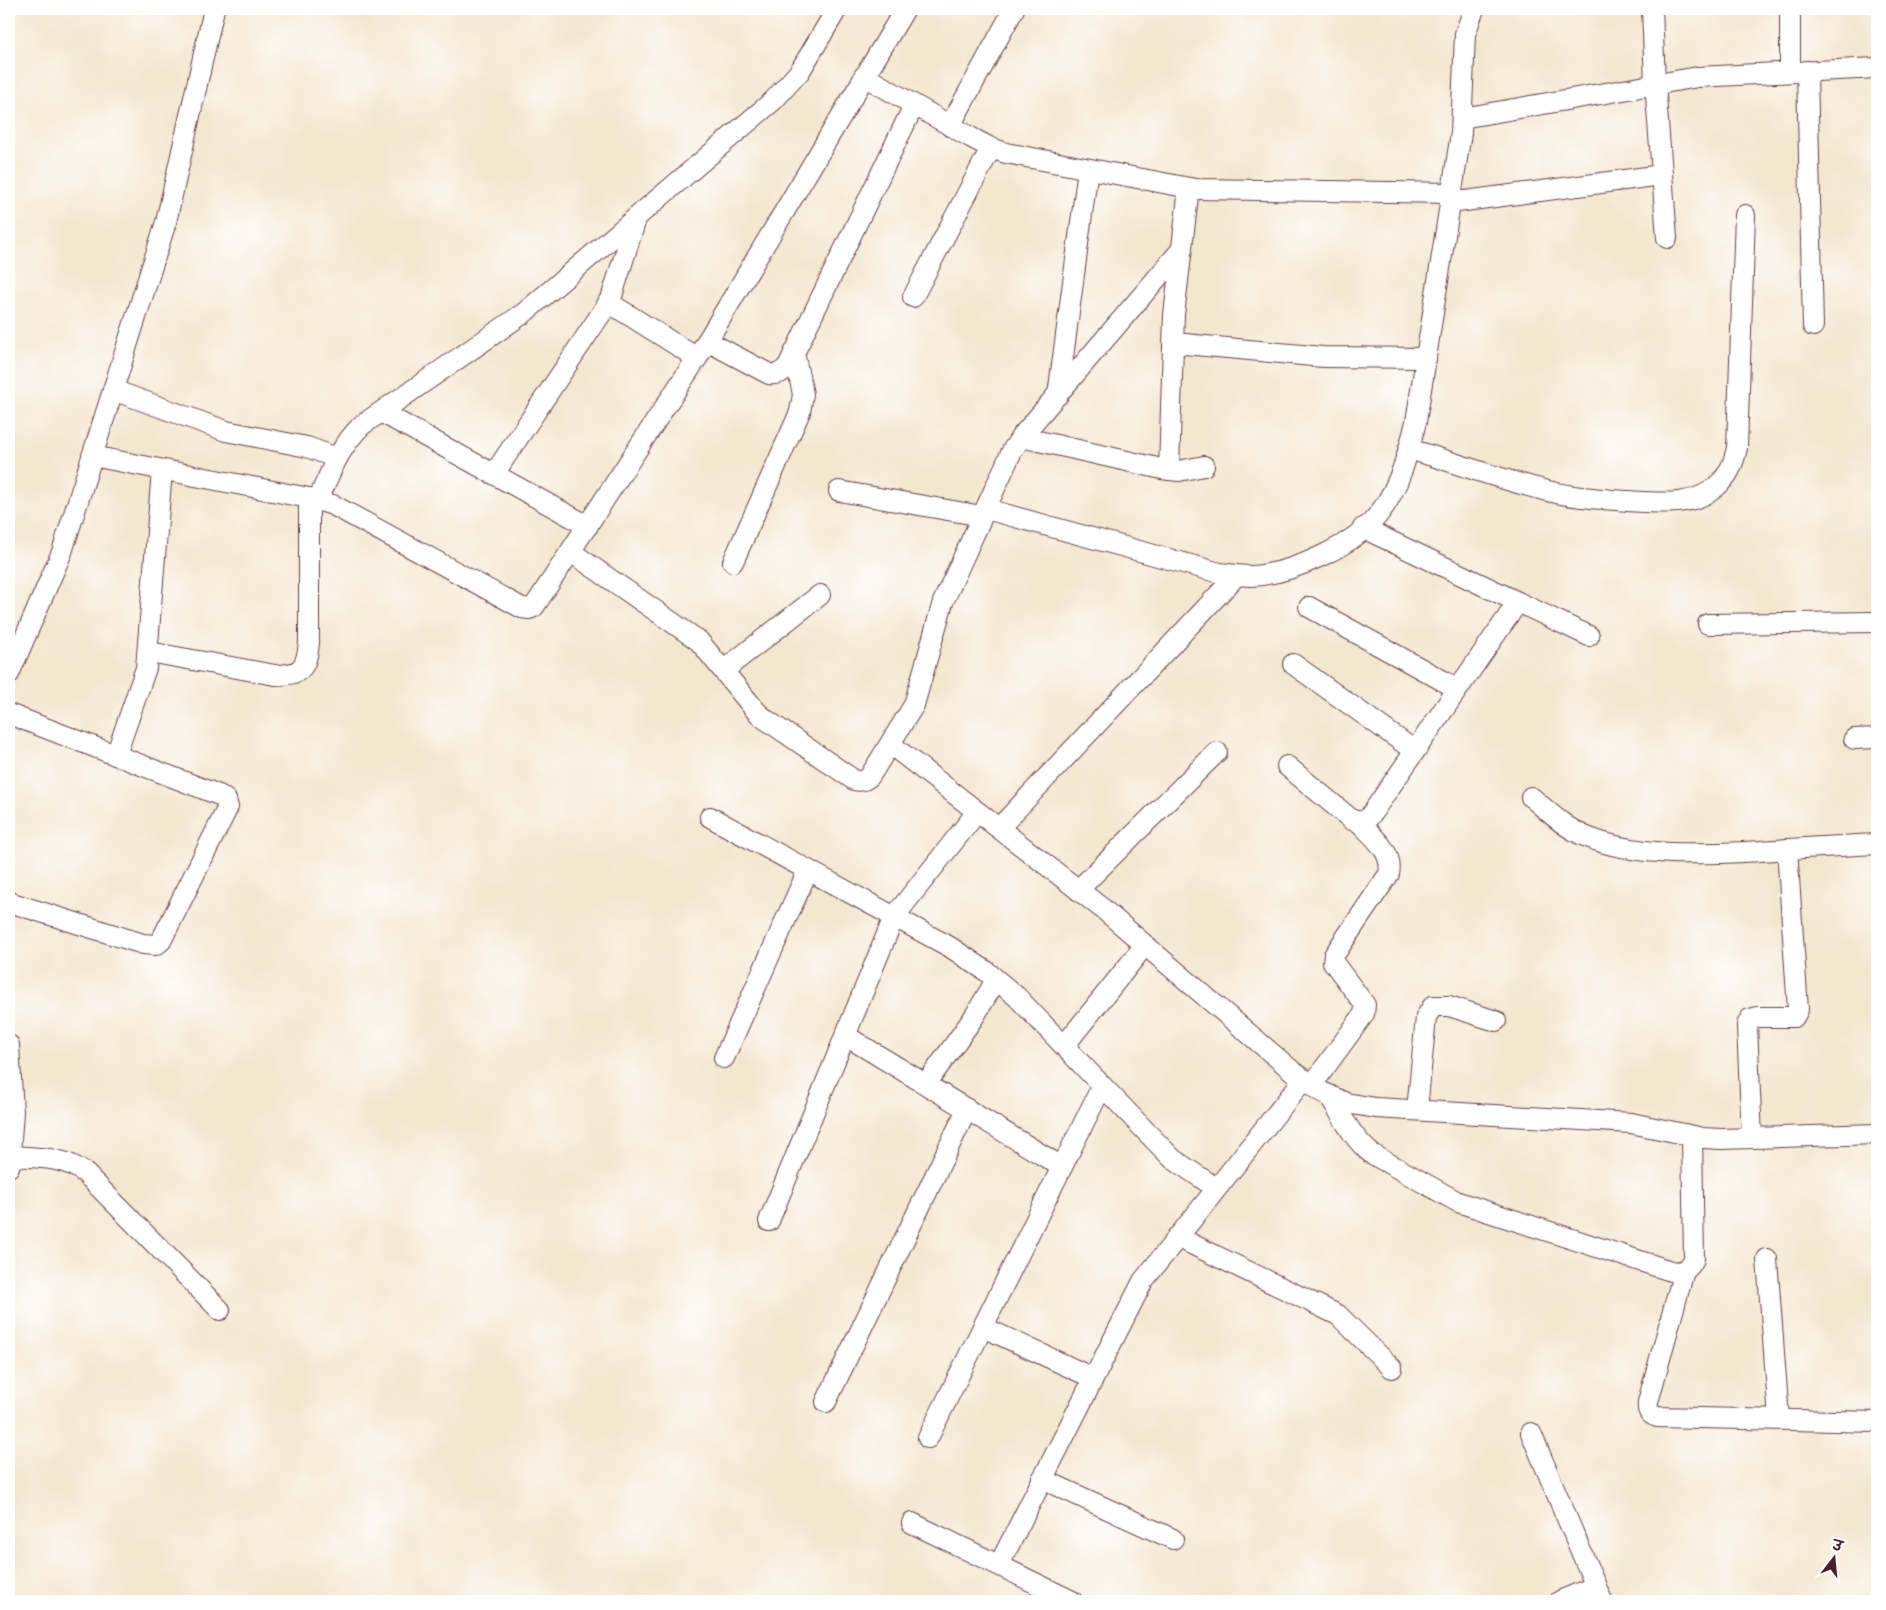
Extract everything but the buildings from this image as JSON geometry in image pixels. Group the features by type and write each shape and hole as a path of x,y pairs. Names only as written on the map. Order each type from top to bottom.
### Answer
{"street":[{"path":"9,674 62,552 169,210 214,9"},
{"path":"149,652 274,675 289,675 301,670 307,659 309,643 313,499 350,436 381,412 524,314 774,100 800,71 837,9"},
{"path":"92,456 313,499 346,511 522,608 529,609 534,607 702,350 905,9"},
{"path":"950,126 1014,9"},
{"path":"839,490 984,512 1220,573 1237,575 1251,576 1286,569 1317,559 1364,528 1380,512 1395,486 1410,449 1416,422 1462,118 1465,34 1474,9"},
{"path":"1652,9 1655,83 1666,238"},
{"path":"1790,9 1799,71 1813,326"},
{"path":"1462,118 1655,83 1722,74 1877,68"},
{"path":"864,76 991,148 1006,153 1189,188 1451,198 1662,175"},
{"path":"608,302 702,350 769,374 776,375 782,372 788,366 914,105"},
{"path":"913,297 991,148"},
{"path":"1058,395 1088,169"},
{"path":"1169,470 1174,315 1189,188"},
{"path":"1410,449 1528,486 1575,496 1665,503 1684,501 1714,488 1733,466 1737,448 1745,214"},
{"path":"494,474 608,302 614,290 636,218"},
{"path":"571,552 699,641 756,711 765,719 854,780 859,782 865,780 870,776 914,705 943,602 1012,451 1021,438 1182,250"},
{"path":"1174,343 1323,357 1426,358"},
{"path":"733,562 800,412 803,394 794,353"},
{"path":"113,390 226,431 307,447 337,458"},
{"path":"381,412 588,526"},
{"path":"1021,438 1169,470 1204,466"},
{"path":"116,755 143,681 149,652 162,470"},
{"path":"1364,528 1589,636"},
{"path":"999,828 1237,575"},
{"path":"724,670 820,595"},
{"path":"1287,766 1352,820 1358,822 1365,821 1518,602"},
{"path":"1309,607 1458,690"},
{"path":"1708,624 1877,622"},
{"path":"1293,664 1415,752"},
{"path":"9,714 219,795 226,800 228,807 161,941 156,945 144,944 9,902"},
{"path":"1854,739 1877,738"},
{"path":"890,744 1078,890 1308,1082 1346,1103 1376,1108 1630,1123 1692,1136 1721,1139 1877,1134"},
{"path":"1078,890 1217,752"},
{"path":"1531,798 1566,826 1585,836 1610,846 1647,851 1714,853 1877,844"},
{"path":"769,1221 894,917 977,812"},
{"path":"710,817 950,947 996,980 1017,997 1173,1159 1216,1188"},
{"path":"998,1565 1143,1281 1216,1188 1364,1014 1365,1005 1333,962 1334,955 1389,874 1391,864 1388,854 1358,822"},
{"path":"1752,1138 1746,1025 1750,1019 1758,1017 1794,1017 1798,1010 1787,849"},
{"path":"724,1058 808,870"},
{"path":"1064,1046 1145,945"},
{"path":"926,1084 974,1017 996,980"},
{"path":"1417,1110 1426,1016 1433,1006 1449,1006 1496,1021"},
{"path":"846,1036 1062,1167"},
{"path":"9,1045 13,1112 9,1161 57,1159 76,1166 220,1310"},
{"path":"928,1438 1102,1086"},
{"path":"1329,1095 1356,1138 1372,1154 1458,1202 1674,1272 1684,1271 1690,1267 1694,1259 1692,1136"},
{"path":"826,1402 967,1109"},
{"path":"1177,1237 1338,1315 1392,1368"},
{"path":"1767,1259 1779,1420"},
{"path":"1684,1271 1648,1410 1651,1415 1657,1417 1877,1422"},
{"path":"983,1327 1093,1378"},
{"path":"1531,1433 1599,1594 1560,1601"},
{"path":"1042,1479 1173,1539"},
{"path":"912,1523 1072,1601"}]}
